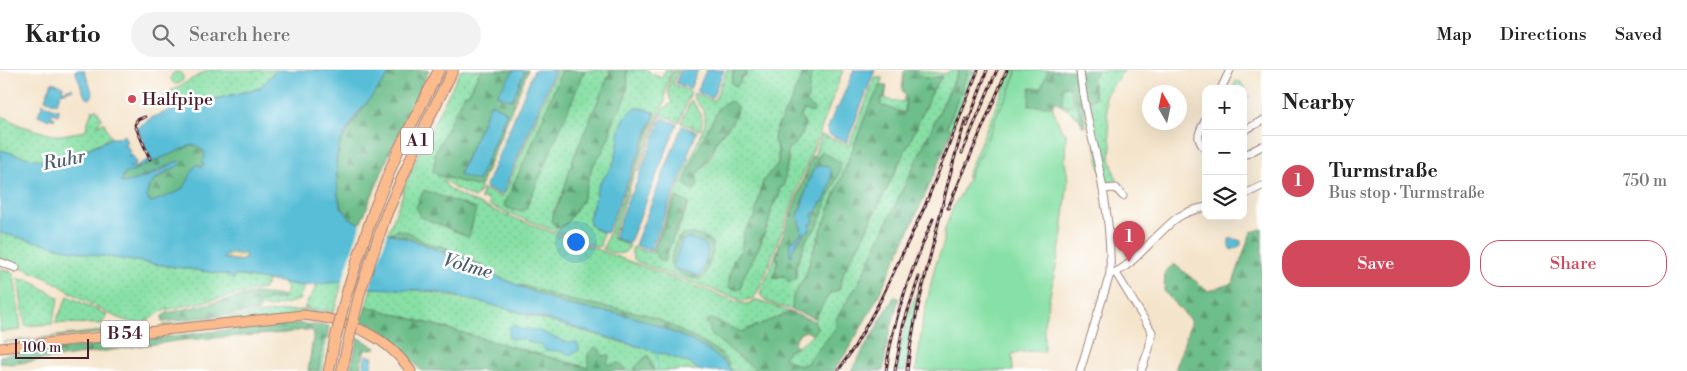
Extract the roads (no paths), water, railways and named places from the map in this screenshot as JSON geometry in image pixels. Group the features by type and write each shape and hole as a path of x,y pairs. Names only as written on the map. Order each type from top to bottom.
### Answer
{"highway":[{"name":"A 1","path":"329,371 347,292 374,210 398,151 439,70"},
{"name":"A 1","path":"342,371 360,292 386,215 408,160 453,70"}],"main road":[{"name":"B 54","path":"0,348 303,315 335,320 369,333 393,350 411,371"}],"street":[{"path":"1080,70 1089,129 1103,189 1113,274 1152,332 1149,349 1141,371"},
{"path":"1223,85 1230,70"},
{"path":"1245,130 1262,121"},
{"path":"1202,128 1198,141 1202,146"},
{"path":"1247,154 1262,146"},
{"path":"1247,193 1262,186"},
{"path":"1103,189 1116,188 1123,196"},
{"path":"1080,371 1113,274 1173,221 1189,212 1202,208"},
{"path":"0,262 16,268"}],"water":[{"path":"75,70 84,70 93,94 90,99 85,97"},
{"path":"276,70 393,70 356,116 338,148 336,162 338,196 341,207 350,218 358,223 423,244 566,305 630,316 648,322 688,339 711,352 732,371 701,371 689,363 660,353 656,354 651,350 521,312 443,293 371,288 338,282 304,286 235,275 233,280 229,275 88,254 0,233 0,150 32,158 51,160 78,153 111,138 124,135 127,143 124,146 128,147 131,154 128,157 133,156 136,163 129,167 134,167 152,158 150,158 137,128 151,118 171,110 260,88","holes":["196,145 204,151 205,158 202,162 204,164 202,167 198,164 195,166 185,185 180,190 152,202 148,200 147,193 152,182 181,164 180,161 150,175 122,183 124,174","236,253 239,255 244,253 246,258 240,261 223,258"]},
{"path":"514,70 525,70 512,100 497,95"},
{"path":"534,70 555,70 502,195 485,188"},
{"path":"680,70 698,70 690,89 676,83"},
{"path":"706,70 724,70 712,98 697,92"},
{"path":"854,70 875,70 847,142 830,135 827,130"},
{"path":"52,82 63,86 62,91 73,89 61,93 56,104 45,99"},
{"path":"43,103 59,110 58,115 52,113 51,116 55,118 54,120 38,115"},
{"path":"491,103 507,112 478,181 459,175"},
{"path":"637,108 655,113 607,233 591,226 590,214 599,184 614,162 620,131 625,117"},
{"path":"662,118 677,124 629,244 614,238"},
{"path":"682,126 697,132 687,156 689,157 650,251 635,245"},
{"path":"820,165 830,169 831,179 828,191 824,202 821,202 818,210 812,214 814,222 809,225 811,230 804,233 798,240 792,256 790,255 790,243 802,233 798,217 813,169"},
{"path":"687,238 701,242 706,246 707,255 699,276 674,268 673,266 682,241"},
{"path":"1229,239 1241,241 1241,245 1232,250 1229,248"},
{"path":"514,324 520,329 537,330 569,343 576,342 579,350 572,355 559,351 545,350 539,344 523,339 511,339 509,338 509,332"},
{"path":"366,355 373,357 370,371 362,371"}],"waterway":[{"path":"128,173 138,176 164,164 163,158"},
{"path":"656,354 659,371"}],"railway":[{"path":"838,371 855,346 879,303 925,206 978,70"},
{"path":"967,126 987,70"},
{"path":"962,153 997,70"},
{"path":"948,208 1007,70"},
{"path":"145,117 137,120 135,125 150,159"},
{"path":"907,371 923,287 949,178 966,119"},
{"path":"886,371 898,312 933,219"},
{"path":"895,371 903,326 919,277"}],"place":[{"name":"Halfpipe","path":"132,99"},
{"name":"Turmstraße","path":"1129,262"}],"water label":[{"name":"Ruhr","path":"64,160"},
{"name":"Volme","path":"468,266"}]}
